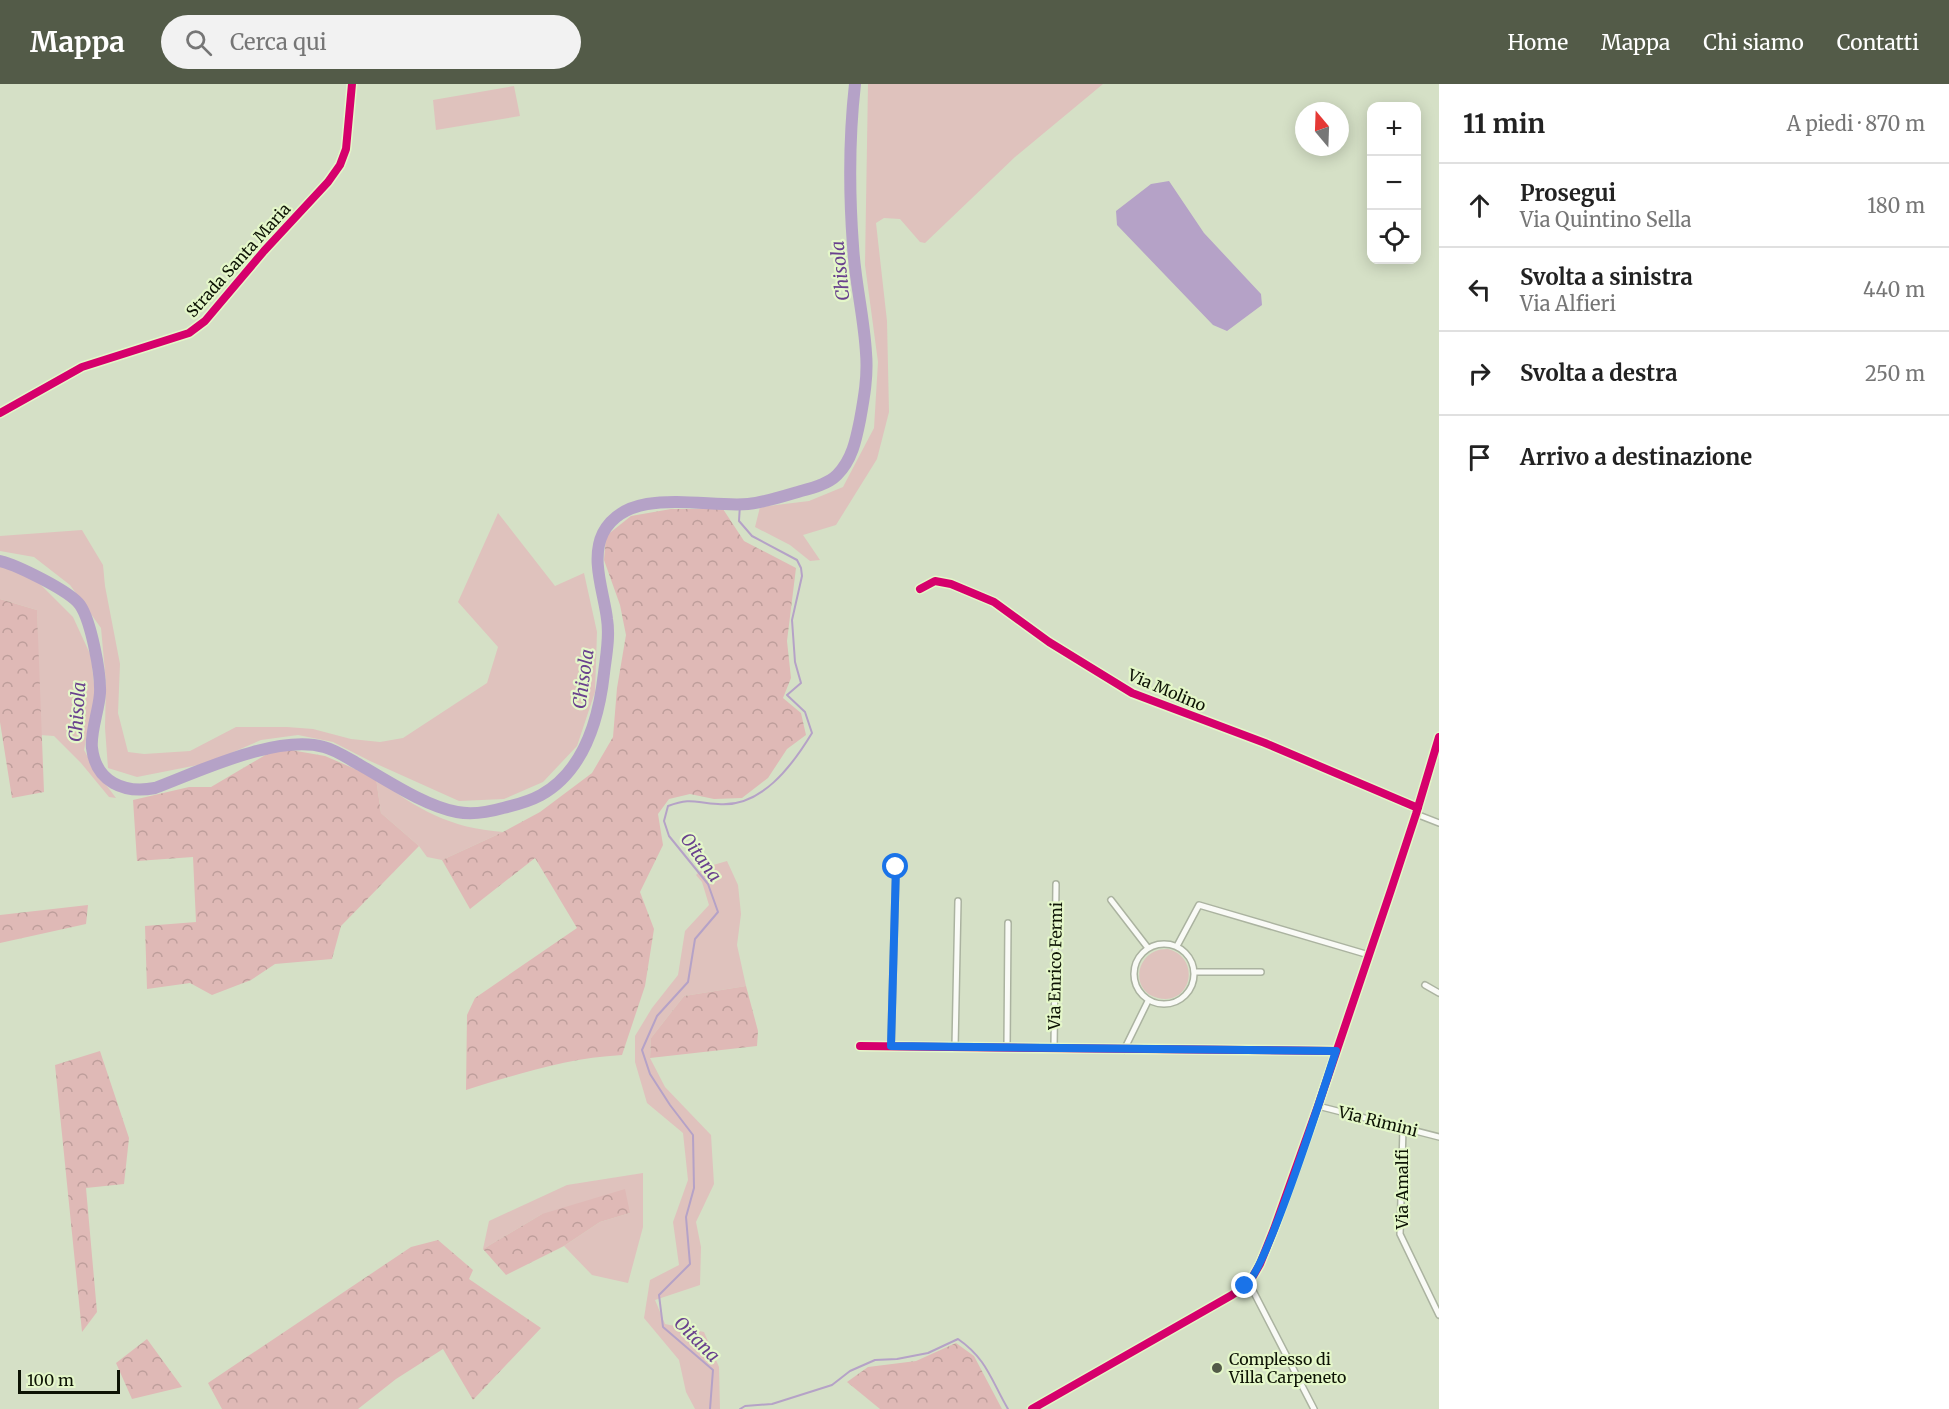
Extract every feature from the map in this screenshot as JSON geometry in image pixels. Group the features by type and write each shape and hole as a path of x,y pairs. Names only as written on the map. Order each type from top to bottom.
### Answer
{"street":[{"name":"Strada Santa Maria","path":"0,414 82,367 189,333 205,321 264,251 328,182 340,165 346,149 352,84"},
{"name":"Via Molino","path":"920,589 935,581 951,584 987,598 1049,642 1132,693 1265,743 1439,823"},
{"path":"1032,1409 1232,1295 1249,1283 1260,1264 1274,1229 1318,1106 1417,811 1439,736"},
{"path":"891,1046 896,867"},
{"name":"Via Enrico Fermi","path":"1054,1049 1056,884"},
{"path":"1111,900 1148,948"},
{"path":"955,1047 958,901"},
{"path":"1177,946 1199,906 1369,955"},
{"path":"1007,1048 1008,923"},
{"path":"1165,944 1177,946 1189,958 1194,972 1191,987 1186,995 1168,1005 1149,1001 1136,988 1134,979 1136,961 1148,948 1165,944"},
{"path":"1194,972 1262,972"},
{"path":"1425,985 1439,993"},
{"path":"1124,1050 1149,1001"},
{"path":"860,1046 1336,1051"},
{"name":"Via Rimini","path":"1318,1106 1439,1137"},
{"name":"Via Amalfi","path":"1403,1128 1400,1234 1439,1315"},
{"path":"1249,1283 1314,1409"}],"shaded area":[{"path":"868,84 1103,84 1015,157 925,243 920,242 900,219 884,218 876,223 887,321 889,412 877,459 836,525 803,535 820,560 810,561 790,545 755,527 760,507 809,501 843,487 874,428 878,362 865,265"},
{"path":"514,86 520,116 436,130 433,100"},
{"path":"1169,181 1204,233 1261,294 1262,305 1227,331 1213,325 1117,225 1116,211 1151,184"},
{"path":"498,513 555,586 584,573 597,632 595,692 577,746 543,782 504,799 459,801 333,742 298,735 261,740 208,763 137,777 108,768 105,728 106,683 101,628 70,585 34,557 0,551 0,536 82,530 103,565 120,664 118,713 128,752 144,754 190,751 236,727 313,729 351,739 380,742 403,738 487,683 498,647 458,602"},
{"path":"0,566 37,581 73,617 91,656 95,693 84,750 95,770 116,798 109,797 81,763 54,736 40,735 37,610 0,599"},
{"path":"376,778 435,816 484,830 503,832 442,860 427,857 419,846 381,813"},
{"path":"727,861 738,885 741,914 737,945 746,986 684,996 651,1038 650,1058 665,1087 711,1135 714,1184 696,1222 701,1247 700,1285 655,1300 665,1324 704,1332 719,1367 720,1409 695,1409 686,1392 679,1360 644,1318 650,1280 679,1265 673,1222 688,1180 683,1133 647,1103 635,1062 635,1036 652,1008 678,975 685,931 709,905 702,882 696,875 703,868"},
{"path":"1168,949 1179,954 1185,962 1188,980 1185,988 1178,995 1169,999 1158,998 1149,994 1142,987 1140,971 1149,955"},
{"path":"643,1173 643,1227 628,1283 592,1275 564,1246 600,1222 630,1213 542,1214 483,1249 489,1221 567,1185"}],"green space":[{"path":"671,509 723,509 744,541 796,568 787,641 791,678 783,698 801,713 806,735 787,749 768,778 742,798 714,799 690,794 669,799 658,814 663,845 640,892 654,929 645,986 622,1055 562,1063 466,1090 467,1015 475,998 577,928 535,858 470,909 442,860 540,812 592,773 613,737 617,688 626,635 620,605 604,560 606,536 631,516"},
{"path":"0,599 37,610 44,792 12,798 0,722"},
{"path":"285,749 325,756 376,778 381,813 419,846 341,926 332,959 275,964 251,980 212,995 190,983 147,989 145,926 196,922 193,857 137,861 133,800 189,787 211,787 267,754"},
{"path":"88,905 86,924 0,943 0,915"},
{"path":"746,986 758,1031 757,1046 650,1058 651,1038 684,996"},
{"path":"100,1051 129,1138 124,1184 86,1188 97,1312 82,1332 55,1065"},
{"path":"625,1189 630,1213 600,1222 564,1246 506,1275 483,1249 542,1214"},
{"path":"438,1240 473,1270 469,1279 541,1328 473,1400 443,1349 396,1379 358,1409 222,1409 208,1383 411,1247"},
{"path":"147,1339 182,1387 132,1399 116,1363"},
{"path":"956,1343 974,1356 1002,1409 880,1409 847,1382 868,1367 916,1361"}],"waterway":[{"name":"Chisola","path":"0,561 55,586 80,605 95,648 100,684 92,748 99,769 113,783 122,787 155,788 239,756 305,744 333,750 420,799 457,812 492,811 523,803 541,795 556,785 579,758 598,708 608,633 598,554 603,533 615,518 630,509 649,504 669,502 748,504 775,499 829,481 837,475 850,456 860,420 866,370 865,340 854,259 851,205 850,165 855,84"},
{"name":"Oitana","path":"710,1409 713,1370 663,1327 659,1295 690,1264 686,1217 694,1188 693,1135 650,1074 642,1050 657,1016 688,982 695,939 718,912 708,884 669,836 664,821 668,806 688,801 718,804 748,799 761,792 785,771 812,733 805,712 787,695 801,683 795,662 792,620 802,576 801,568 797,560 752,536 739,521 740,504"},
{"name":"Oitana","path":"740,1409 745,1406 772,1404 832,1385 850,1371 875,1360 897,1359 928,1353 958,1339 982,1362 1008,1409"}],"cycle path":[{"path":"0,413 82,367 189,333 205,321 264,251 328,182 340,165 346,149 352,84"},
{"path":"920,589 935,581 951,584 994,602 1049,642 1132,693 1265,743 1418,808"},
{"path":"1032,1409 1232,1295 1249,1283 1260,1264 1274,1229 1318,1106 1416,814 1439,737"},
{"path":"860,1046 1336,1051"}],"place":[{"name":"Complesso di Villa Carpeneto","path":"1217,1368"}],"route":[{"path":"896,867 891,1046 1336,1051 1274,1229 1260,1264 1245,1286"}]}
